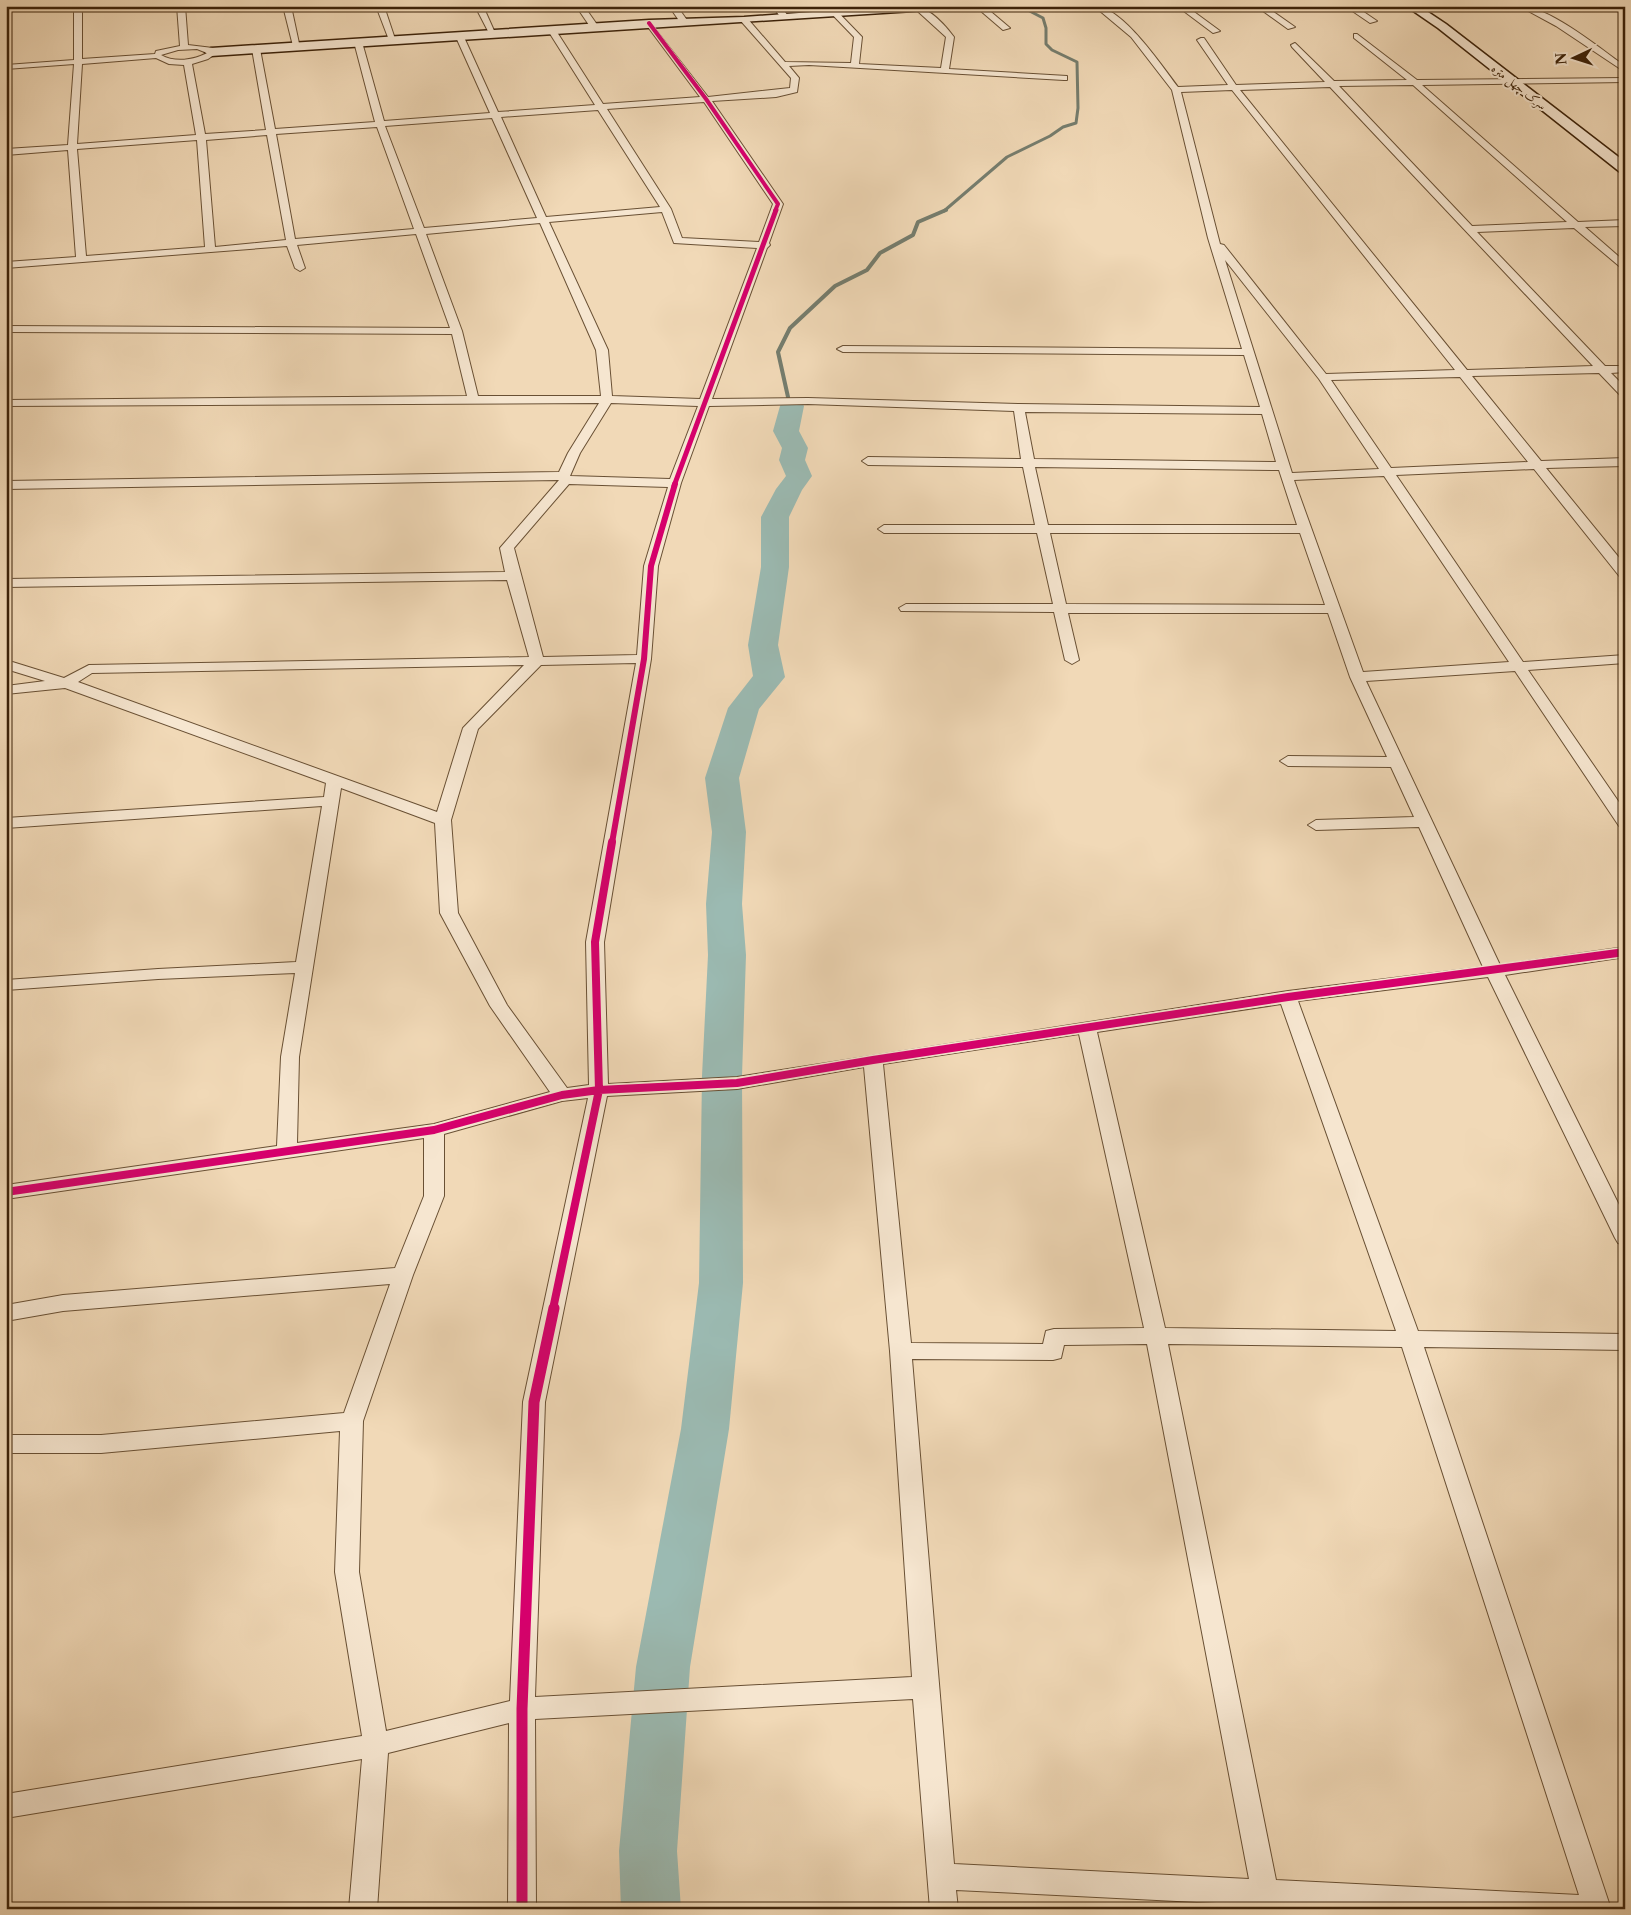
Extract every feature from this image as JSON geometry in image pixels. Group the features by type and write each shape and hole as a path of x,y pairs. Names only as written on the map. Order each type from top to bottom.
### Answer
{"street":[{"path":"78,6 78,62 72,147 81,260"},
{"path":"181,6 184,47"},
{"path":"287,6 297,46"},
{"path":"380,6 393,40"},
{"path":"479,6 493,33"},
{"path":"580,6 594,26"},
{"path":"673,6 685,23"},
{"path":"776,6 785,17"},
{"path":"157,56 162,51 184,47 202,48 211,52 594,26 744,20 785,17 831,10 945,6"},
{"path":"979,6 1006,28"},
{"path":"1098,6 1134,35 1176,90 1212,238 1286,472 1357,677 1494,971 1625,1238"},
{"path":"1181,6 1216,32"},
{"path":"1260,6 1291,27"},
{"path":"1349,6 1373,21"},
{"name":"سرک چهل متره","path":"1411,6 1442,26 1625,169"},
{"path":"1523,6 1559,24 1625,70"},
{"path":"917,7 945,30 950,37 945,71"},
{"path":"831,10 858,37 855,66"},
{"path":"6,152 601,108 776,94 794,90 796,78 744,20"},
{"path":"522,1909 522,1709 534,1402 599,1090 595,942 644,659 651,566 675,484 704,402 765,244 778,204 706,99 649,23"},
{"path":"551,29 666,209 678,241 765,244"},
{"path":"459,36 602,350 607,399 574,453 565,478 507,548 537,661"},
{"path":"1357,36 1415,83 1625,268"},
{"path":"1201,40 1234,88 1625,574"},
{"path":"358,42 380,124 458,332 473,399"},
{"path":"1295,45 1625,394"},
{"path":"256,49 291,243 300,268"},
{"path":"6,67 157,56 170,61 187,61 205,57 211,52"},
{"path":"187,61 201,138 210,250"},
{"path":"783,64 855,66 1064,78"},
{"path":"1176,90 1332,84 1625,80"},
{"path":"6,265 210,250 666,209"},
{"path":"1469,229 1625,223"},
{"path":"1212,238 1324,377 1625,823"},
{"path":"6,329 137,327 458,332"},
{"path":"842,349 1248,352"},
{"path":"1324,377 1625,369"},
{"path":"6,403 607,399 704,402 808,401 1019,408 1266,411"},
{"path":"1019,408 1028,464 1072,660"},
{"path":"868,461 1286,472 1388,472 1625,462"},
{"path":"6,485 565,478 675,484"},
{"path":"884,528 1305,529"},
{"path":"6,583 513,576"},
{"path":"906,608 1333,608"},
{"path":"6,690 66,683 89,669 644,659"},
{"path":"1357,677 1625,659"},
{"path":"537,661 471,728 443,820 449,913 499,1006 562,1095"},
{"path":"6,664 66,683 334,782 443,820"},
{"path":"1288,761 1397,762"},
{"path":"287,1153 290,1057 329,801 334,782"},
{"path":"6,822 329,801"},
{"path":"1316,825 1424,822"},
{"path":"6,1192 287,1153 434,1130 562,1095 599,1090 737,1083 872,1060 1288,997 1625,952"},
{"path":"6,985 158,974 304,967"},
{"path":"940,1876 1596,1909 1410,1339 1288,997"},
{"path":"1087,1027 1156,1336 1265,1892"},
{"path":"872,1060 901,1351 925,1687 944,1909"},
{"path":"363,1909 376,1745 347,1572 352,1422 403,1275 434,1196 434,1130"},
{"path":"6,1313 63,1304 403,1275"},
{"path":"901,1351 1053,1352 1054,1337 1156,1336 1625,1342"},
{"path":"6,1444 100,1444 352,1422"},
{"path":"6,1806 376,1745 522,1709 925,1687"}],"waterway":[{"path":"944,211 1007,157 1050,136 1063,127 1076,123 1078,108 1077,62 1052,50 1046,44 1046,28 1043,18 1020,6"},
{"path":"788,397 778,352 790,328 835,286 867,270 880,253 913,235 918,222 944,211"},
{"path":"651,1909 648,1851 663,1667 705,1429 721,1283 722,1076 727,955 724,904 729,832 722,778 744,708 769,677 763,645 775,567 775,517 789,489 799,476 792,460 795,448 786,431 792,406"}],"cycle path":[{"path":"522,1909 522,1709 534,1402 599,1090 595,942 644,659 651,566 675,483 778,204 706,99 649,23"},
{"path":"6,1192 434,1130 562,1095 599,1090 737,1083 873,1060 1288,997 1625,952"}]}
